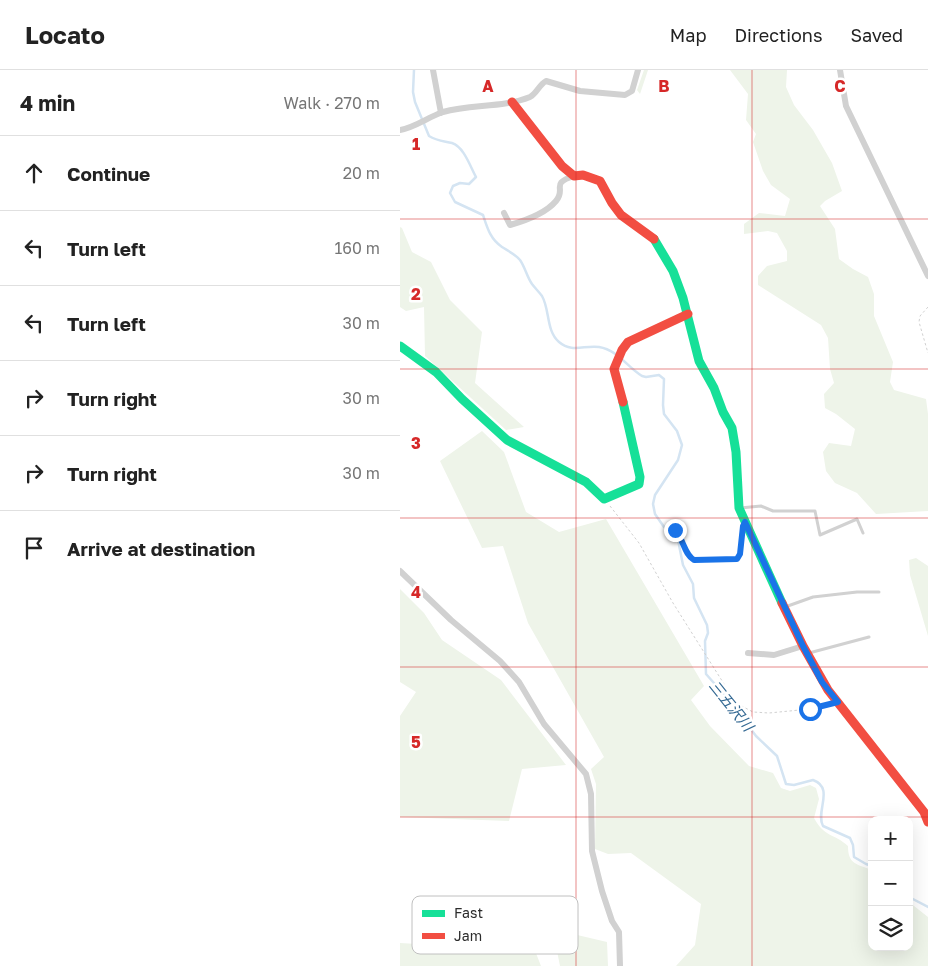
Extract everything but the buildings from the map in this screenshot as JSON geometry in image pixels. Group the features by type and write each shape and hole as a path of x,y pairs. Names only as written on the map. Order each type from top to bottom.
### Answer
{"street":[{"path":"433,70 441,113"},
{"path":"400,130 441,113 512,102 533,95 538,87 546,81 580,91 625,95 632,91 638,70"},
{"path":"840,70 846,106 928,276"},
{"path":"512,102 562,166 574,176"},
{"path":"504,213 510,225 530,219 556,201 563,180 583,175 600,181 621,215 653,238 672,271 688,314 699,361 714,388 723,412 732,428 736,452 739,508 784,608 822,682 924,812 928,822"},
{"path":"400,346 436,372 462,399 507,440 586,482 604,499 635,487 640,477 620,387 614,369 616,361 628,342 688,314"},
{"path":"400,571 450,620 500,661 519,682 544,724 586,774 592,794 592,851 602,891 612,921 619,932 620,966"},
{"path":"748,653 774,655 805,649"}],"lane":[{"path":"739,508 761,506 773,511 815,511 820,535 857,518 862,533"},
{"path":"784,608 813,597 857,592 879,592"},
{"path":"805,649 869,637"}],"path":[{"path":"928,307 920,316 919,322 928,353"},
{"path":"604,499 639,542 672,604 736,703 753,712 769,713 810,709 838,702"},
{"path":"668,526 680,535 687,553 694,560 737,559 740,554 742,535"}],"shaded area":[{"path":"644,70 648,70 640,94 637,90"},
{"path":"730,70 787,70 786,87 794,105 813,130 832,163 842,191 820,206 835,229 839,259 868,277 874,294 874,316 893,362 890,382 894,390 926,399 928,414 928,511 876,514 857,493 835,483 826,471 823,452 829,443 851,446 855,429 825,408 824,394 834,383 830,369 828,338 821,325 758,285 758,276 767,266 787,261 787,251 777,233 768,231 744,234 744,224 759,213 785,216 790,199 771,185 763,171 753,142 756,134 746,120 748,94"},
{"path":"400,227 412,252 431,262 450,300 482,332 475,383 524,427 506,430 425,356 424,307 406,311 400,307"},
{"path":"482,431 504,452 526,512 559,532 606,519 704,686 691,700 710,726 749,766 773,773 781,788 790,791 810,785 816,788 819,799 814,818 822,829 848,846 851,860 868,868 868,951 913,951 913,905 928,917 928,966 676,966 695,945 701,904 631,853 608,854 595,849 596,784 591,769 604,757 528,623 503,546 482,548 440,461"},
{"path":"916,558 928,566 928,636 910,575 909,560"},
{"path":"400,589 424,613 442,640 501,680 566,765 522,769 509,821 400,817 400,716 416,692 400,682"},
{"path":"578,935 607,942 608,966 560,966 558,954 578,954"},
{"path":"400,943 412,944 412,954 536,954 541,966 400,966"}],"waterway":[{"name":"三五沢川","path":"414,70 413,92 415,102 429,136 452,143 460,148 476,177 469,184 460,183 453,186 450,193 455,202 483,215 495,240 520,260 530,281 542,296 552,332 559,342 573,348 599,347 606,349 617,355 642,376 659,375 664,379 664,414 677,431 682,445 678,460 655,495 653,504 655,514 664,527 678,540 683,565 693,584 694,598 707,625 708,633 705,641 706,674 756,736 777,756 786,784 794,785 813,780 819,784 824,794 821,814 823,826 850,838 854,857 868,865"},
{"name":"三五沢川","path":"913,899 928,907"}],"traffic: fast":[{"path":"654,239 673,271 683,298 699,361 714,388 723,412 732,428 736,452 739,508 782,603"},
{"path":"400,346 436,372 462,399 507,440 586,482 604,499 639,484 640,477 623,402"}],"traffic: jam":[{"path":"512,102 562,166 574,176 583,175 600,181 621,215 654,239"},
{"path":"623,402 614,369 622,350 628,342 688,314"},
{"path":"782,603 803,646 828,690 924,812 928,822"}],"route":[{"path":"675,530 683,540 687,553 694,560 737,559 740,554 745,522 803,646 822,682 838,702 810,709"}]}
